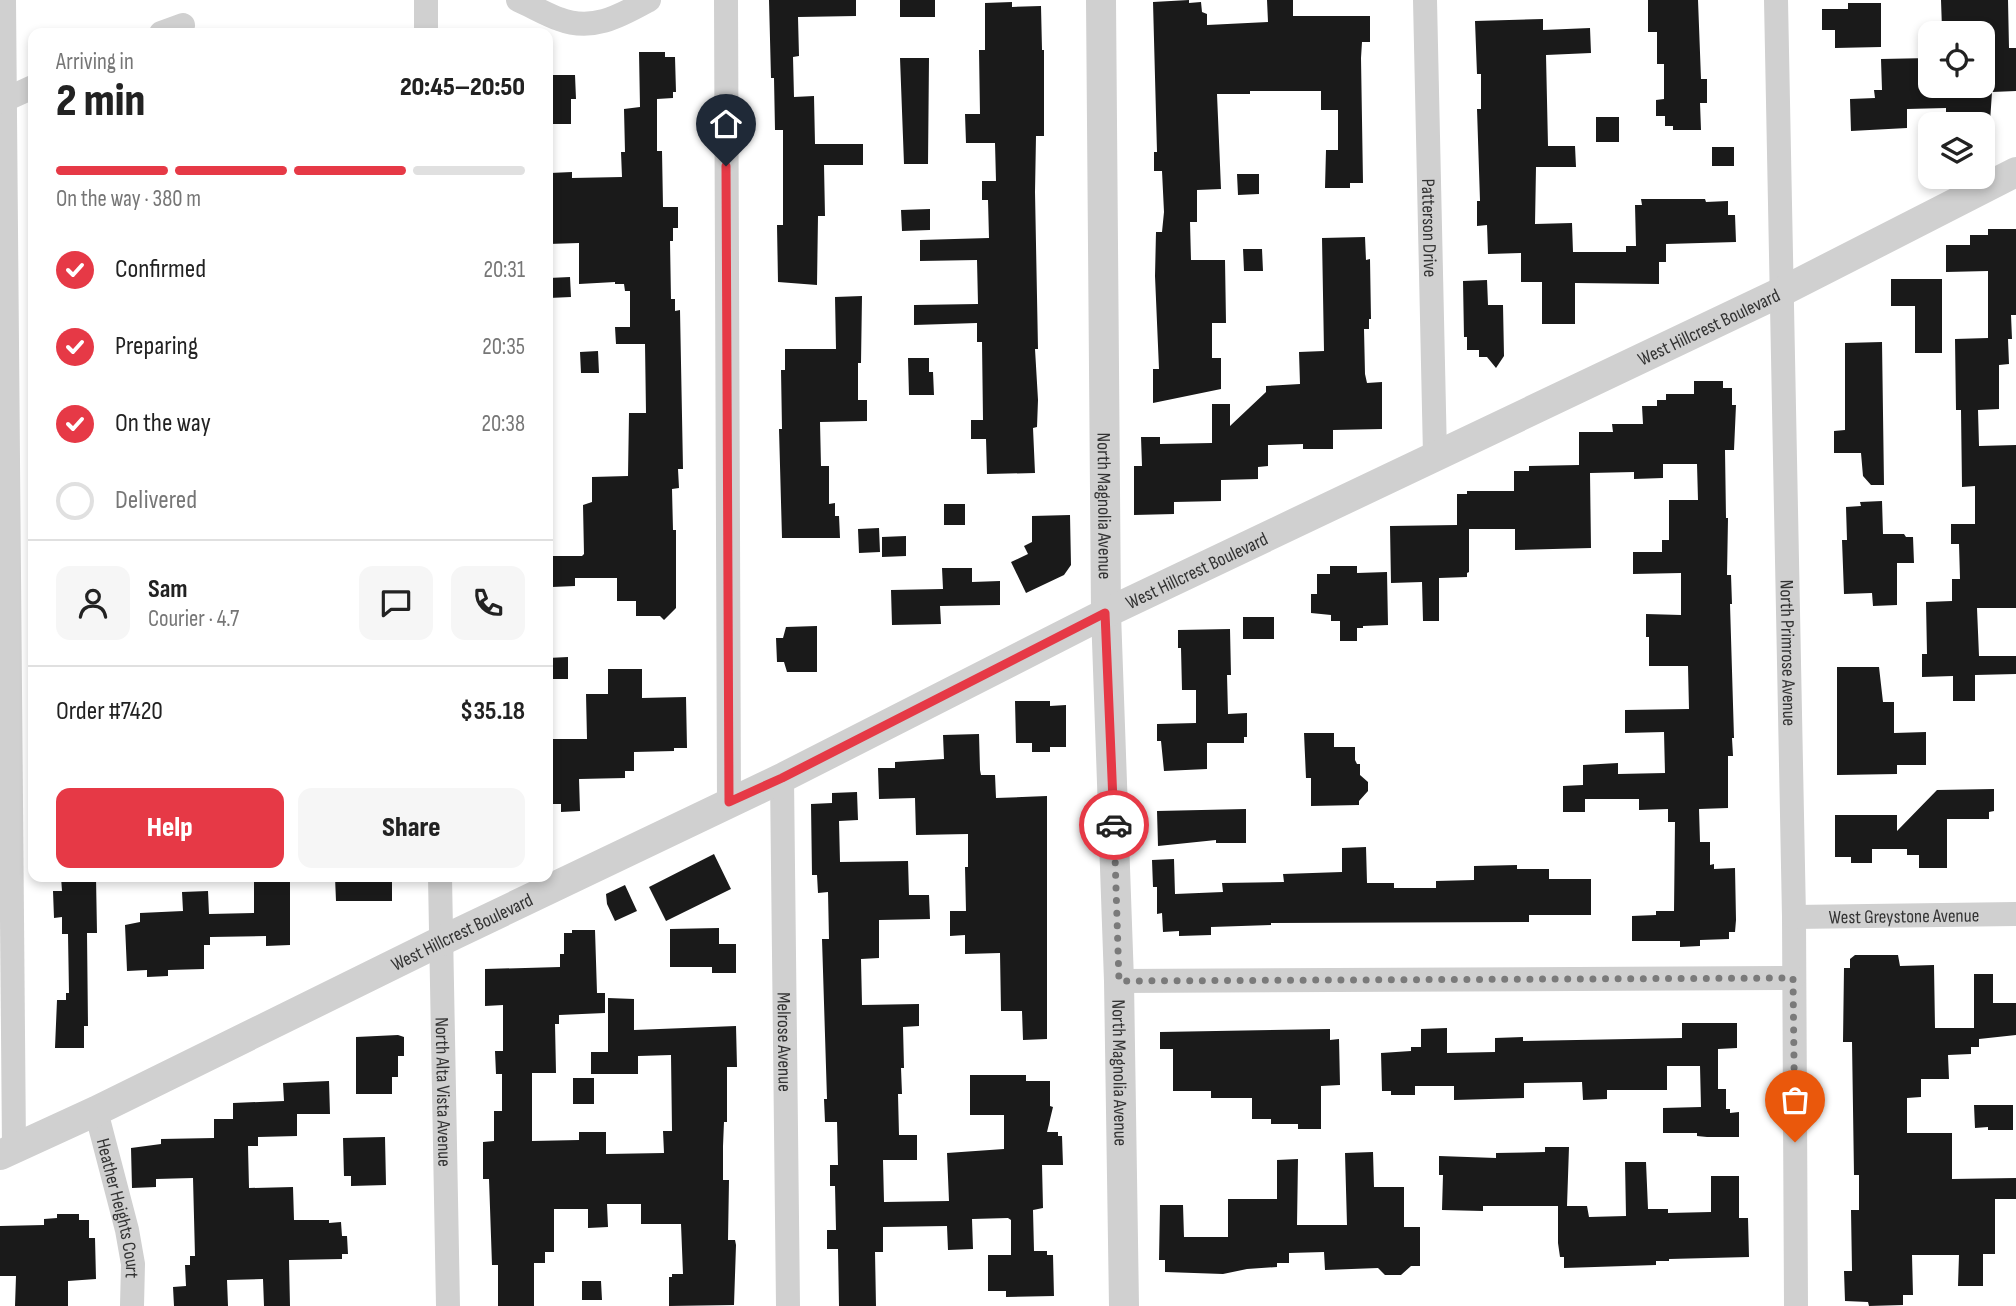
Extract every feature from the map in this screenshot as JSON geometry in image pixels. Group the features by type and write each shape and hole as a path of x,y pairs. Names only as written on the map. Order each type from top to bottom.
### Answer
{"street":[{"path":"4,0 7,1152"},
{"path":"426,0 426,28"},
{"path":"518,0 560,20 586,25 612,20 649,0"},
{"path":"726,0 729,802"},
{"name":"North Magnolia Avenue","path":"1101,0 1105,613 1119,981 1124,1306"},
{"name":"Patterson Drive","path":"1425,0 1435,455"},
{"name":"North Primrose Avenue","path":"1776,0 1794,917 1796,1306"},
{"path":"3,100 28,89"},
{"name":"West Hillcrest Boulevard","path":"7,1152 782,778 1105,613 1781,292 2016,172"},
{"name":"Melrose Avenue","path":"782,778 788,1306"},
{"name":"North Alta Vista Avenue","path":"440,882 448,1306"},
{"name":"West Greystone Avenue","path":"1794,917 2016,914"},
{"path":"1119,981 1793,978"},
{"name":"Heather Heights Court","path":"96,1111 127,1230 132,1264 132,1306"}],"building":[{"path":"769,0 856,0 856,16 798,17 799,56 793,57 794,97 814,96 815,144 863,144 863,165 824,165 825,216 818,216 817,285 778,282 777,225 783,225 783,130 775,130"},
{"path":"900,0 935,0 935,17 900,17"},
{"path":"1189,0 1189,3 1201,2 1202,12 1207,14 1207,25 1268,22 1267,0 1293,0 1293,16 1370,16 1370,42 1362,42 1361,58 1363,183 1350,183 1350,188 1325,188 1326,150 1338,150 1338,110 1321,110 1321,91 1217,94 1221,189 1197,190 1197,222 1190,222 1191,260 1225,260 1226,323 1212,323 1212,358 1221,358 1221,389 1153,403 1153,369 1159,369 1156,232 1162,232 1164,212 1162,171 1154,171 1154,152 1157,152 1153,2"},
{"path":"1648,0 1698,0 1701,79 1707,79 1707,103 1700,103 1701,130 1673,130 1673,126 1665,126 1665,116 1656,116 1656,100 1664,99 1664,64 1657,64 1657,32 1648,32"},
{"path":"1941,0 2008,0 2009,48 2016,48 2016,91 1995,92 1995,21 1942,21"},
{"path":"1012,2 1012,7 1041,6 1044,50 1044,136 1036,136 1038,349 1035,349 1038,400 1037,427 1033,428 1035,473 987,474 986,439 971,439 971,420 983,420 982,342 977,342 977,323 914,325 914,305 978,304 977,260 920,261 920,240 989,238 988,200 982,200 982,181 996,181 995,143 966,143 965,114 980,114 979,50 985,50 985,3"},
{"path":"1848,3 1881,3 1881,47 1835,48 1835,30 1822,30 1822,9 1848,9"},
{"path":"1543,19 1543,30 1590,28 1591,53 1546,55 1548,146 1575,146 1576,167 1536,167 1535,224 1572,223 1573,252 1626,252 1626,246 1636,246 1635,205 1642,205 1641,199 1728,201 1728,215 1735,215 1736,242 1666,244 1666,262 1659,262 1659,284 1575,283 1575,324 1542,324 1542,282 1521,282 1521,253 1488,254 1487,225 1477,226 1477,201 1480,201 1477,109 1481,109 1481,74 1477,74 1475,21"},
{"path":"639,52 665,52 665,57 675,57 676,92 673,92 673,98 657,99 657,151 662,151 663,207 678,207 678,228 673,228 673,241 670,241 671,299 675,299 675,311 680,310 683,469 678,469 679,488 672,489 673,530 676,530 676,608 664,620 660,616 636,616 636,601 617,601 617,578 575,578 575,586 553,587 553,556 584,554 583,505 592,502 592,477 628,476 629,413 646,413 645,344 616,344 615,327 630,327 630,291 625,291 624,284 615,282 579,284 579,243 553,244 553,173 572,172 572,178 622,177 621,152 625,152 624,109 640,107"},
{"path":"900,58 929,58 928,164 904,164"},
{"path":"1918,58 1918,98 1992,98 1991,112 1946,112 1946,108 1907,109 1907,128 1851,131 1850,99 1875,98 1874,90 1882,90 1881,59"},
{"path":"553,75 575,75 576,99 571,99 571,124 553,124"},
{"path":"1596,117 1619,117 1619,142 1596,142"},
{"path":"1712,147 1734,147 1734,166 1712,166"},
{"path":"1237,174 1259,174 1259,194 1238,195"},
{"path":"930,209 930,230 902,231 901,210"},
{"path":"1988,229 2016,229 2016,315 2011,315 2009,364 1999,365 1999,409 1978,410 1979,446 2016,445 2016,608 1977,608 1979,656 2016,656 2016,674 1975,675 1975,701 1953,701 1953,676 1922,677 1922,654 1927,654 1926,602 1952,601 1952,579 1960,579 1959,544 1951,544 1951,524 1975,524 1975,486 1962,487 1961,410 1956,410 1955,339 1988,338 1988,271 1946,272 1946,245 1970,245 1970,235 1988,235"},
{"path":"1365,237 1366,260 1370,259 1371,319 1369,329 1364,329 1365,374 1367,383 1382,382 1382,429 1333,430 1333,449 1303,449 1303,444 1268,445 1268,466 1258,467 1258,479 1221,480 1221,501 1174,502 1174,514 1134,515 1134,466 1142,466 1141,437 1160,437 1160,444 1212,443 1212,404 1230,404 1230,426 1266,392 1266,386 1300,384 1299,352 1324,351 1322,238"},
{"path":"1243,249 1262,249 1263,271 1244,271"},
{"path":"570,277 571,297 553,298 553,278"},
{"path":"1891,279 1942,279 1942,353 1915,353 1915,306 1891,306"},
{"path":"1487,280 1488,305 1503,305 1504,356 1496,368 1487,357 1479,357 1479,350 1467,350 1467,337 1464,337 1463,281"},
{"path":"862,296 858,400 867,400 867,421 820,422 821,466 829,466 829,504 835,503 835,516 839,516 840,538 782,538 779,429 782,429 781,370 785,370 785,349 836,349 835,297"},
{"path":"1882,342 1884,485 1871,485 1863,476 1861,453 1834,453 1834,431 1845,430 1845,343"},
{"path":"598,351 599,373 581,373 580,352"},
{"path":"908,358 929,358 934,395 909,395"},
{"path":"1694,381 1723,381 1723,388 1732,388 1732,405 1736,405 1734,450 1725,450 1727,575 1731,575 1732,604 1733,756 1728,756 1728,808 1699,809 1700,842 1710,842 1710,865 1714,864 1714,869 1735,868 1736,920 1735,932 1729,932 1729,939 1700,940 1700,946 1680,947 1680,941 1632,941 1632,916 1656,915 1656,911 1674,911 1675,822 1668,822 1668,809 1639,810 1639,799 1585,799 1585,812 1563,812 1563,786 1583,785 1583,765 1618,763 1618,774 1665,773 1664,732 1625,733 1625,710 1689,709 1688,666 1649,666 1649,637 1646,637 1646,614 1681,615 1681,573 1633,574 1633,552 1662,552 1662,540 1669,540 1669,500 1698,500 1697,464 1663,464 1663,478 1634,479 1634,472 1590,473 1591,548 1515,550 1515,529 1469,529 1467,577 1439,578 1439,621 1423,621 1422,582 1391,583 1390,526 1457,525 1457,494 1467,494 1467,491 1514,491 1514,471 1529,471 1529,466 1579,465 1579,432 1613,432 1612,424 1643,424 1642,406 1657,406 1657,400 1666,400 1666,394 1694,394"},
{"path":"1882,501 1883,534 1913,537 1914,563 1897,563 1897,605 1873,606 1872,593 1844,594 1842,540 1847,540 1846,507 1861,506 1860,502"},
{"path":"944,504 965,504 965,525 944,525"},
{"path":"1070,515 1071,565 1064,575 1026,593 1011,562 1028,554 1024,546 1032,542 1032,516"},
{"path":"879,528 880,552 859,553 858,529"},
{"path":"906,536 906,556 882,557 882,537"},
{"path":"1330,566 1357,566 1357,573 1387,572 1388,625 1357,628 1357,641 1340,641 1340,621 1331,621 1331,615 1311,613 1311,594 1317,594 1317,574 1330,574"},
{"path":"942,568 972,568 972,582 1000,581 1000,605 940,606 941,624 892,625 891,590 943,589"},
{"path":"1243,617 1274,617 1274,639 1243,639"},
{"path":"817,626 817,672 787,672 784,662 777,662 776,638 783,638 786,627"},
{"path":"1230,629 1228,714 1247,713 1247,737 1244,737 1244,743 1207,743 1207,769 1164,771 1161,741 1157,741 1157,724 1196,723 1196,690 1182,690 1178,630"},
{"path":"568,657 568,679 553,679 553,658"},
{"path":"1837,667 1879,667 1883,702 1894,702 1894,733 1926,732 1926,765 1897,765 1897,774 1837,775"},
{"path":"608,669 642,669 642,698 686,697 687,748 634,752 634,771 625,771 625,778 579,779 580,811 561,812 561,804 553,804 553,739 587,739 586,694 608,694"},
{"path":"1015,701 1050,701 1050,706 1066,705 1066,747 1050,747 1050,752 1032,752 1032,743 1016,743"},
{"path":"1304,733 1334,733 1334,747 1355,747 1355,760 1360,764 1360,775 1368,782 1368,791 1359,801 1359,805 1311,806 1311,778 1306,778"},
{"path":"979,734 981,775 995,775 996,798 1047,796 1047,1039 1023,1040 1022,1011 1001,1011 1000,953 965,954 965,935 950,936 950,911 966,911 965,867 968,867 968,834 916,835 915,798 879,799 878,768 895,768 895,762 944,759 943,735"},
{"path":"1994,789 1994,811 1989,812 1989,819 1947,819 1947,868 1919,868 1919,855 1907,855 1907,849 1872,849 1872,863 1851,863 1851,857 1835,857 1835,815 1897,815 1897,831 1937,790"},
{"path":"857,792 858,820 839,821 840,862 908,861 909,895 929,895 930,919 879,920 879,958 861,959 862,1005 919,1004 919,1026 903,1027 904,1068 901,1068 902,1094 898,1094 899,1135 917,1135 917,1160 883,1160 884,1202 949,1201 947,1153 1004,1149 1004,1115 970,1115 970,1075 1026,1075 1026,1081 1050,1081 1050,1106 1053,1107 1047,1132 1058,1132 1058,1136 1062,1136 1063,1165 1042,1165 1043,1208 1033,1210 1034,1251 1047,1251 1047,1255 1053,1255 1054,1296 1006,1297 1006,1291 988,1291 988,1255 1011,1255 1011,1220 972,1219 973,1249 948,1250 947,1226 883,1227 883,1252 875,1252 876,1306 839,1306 838,1249 827,1249 827,1230 836,1230 835,1186 830,1186 830,1165 838,1165 837,1122 825,1122 824,1099 827,1099 822,939 829,939 828,892 818,893 817,875 812,875 811,804 832,803 832,793"},
{"path":"1246,809 1246,843 1216,843 1216,840 1158,846 1157,811"},
{"path":"1366,847 1367,883 1394,883 1394,888 1436,888 1436,881 1474,880 1474,866 1517,865 1517,869 1549,869 1549,879 1591,879 1591,915 1529,915 1529,922 1271,923 1211,927 1211,935 1179,936 1179,931 1163,932 1162,913 1157,914 1157,887 1153,887 1152,860 1174,859 1175,894 1223,892 1222,883 1284,882 1283,874 1342,872 1342,848"},
{"path":"714,854 731,889 666,921 649,887"},
{"path":"61,882 96,882 97,933 87,933 88,1026 84,1026 84,1048 55,1048 57,1000 66,1000 66,993 69,993 68,934 62,934 62,917 54,918 53,891 62,891"},
{"path":"254,882 290,882 290,945 266,946 266,936 210,937 210,945 204,945 204,969 168,970 168,976 147,977 147,970 127,971 125,925 140,922 140,913 183,911 182,892 208,891 209,914 254,913"},
{"path":"335,882 392,882 392,901 336,901"},
{"path":"625,885 637,911 615,921 607,904 606,894"},
{"path":"719,928 719,944 736,944 736,973 712,973 712,967 670,967 670,929"},
{"path":"572,930 595,930 597,993 605,993 605,1013 559,1015 559,1024 555,1024 556,1073 532,1073 532,1141 579,1140 579,1132 606,1132 606,1154 664,1153 663,1131 672,1131 671,1055 638,1056 638,1074 591,1074 591,1052 608,1052 608,998 634,999 634,1030 736,1026 737,1067 727,1067 727,1122 724,1122 723,1146 723,1180 729,1180 728,1240 735,1240 736,1245 734,1305 669,1306 669,1277 672,1277 672,1274 683,1274 681,1224 641,1224 641,1204 607,1204 608,1227 588,1228 588,1209 554,1209 554,1252 545,1252 545,1263 534,1263 534,1306 498,1306 498,1265 492,1265 489,1179 483,1179 483,1142 494,1141 494,1111 502,1111 502,1074 496,1074 495,1051 503,1051 503,1005 485,1006 485,969 560,967 560,954 564,954 564,933 572,933"},
{"path":"1855,955 1898,955 1900,966 1934,965 1935,1028 1974,1028 1974,974 1993,974 1993,1003 2016,1003 2016,1035 1979,1039 1979,1047 1971,1047 1971,1054 1948,1055 1949,1079 1921,1079 1921,1097 1907,1098 1907,1133 1952,1133 1952,1179 2016,1178 2016,1199 1995,1199 1995,1254 1983,1254 1983,1286 1958,1286 1959,1255 1912,1255 1913,1295 1903,1295 1903,1305 1869,1306 1868,1302 1845,1301 1844,1271 1852,1271 1851,1210 1859,1210 1859,1175 1854,1175 1852,1042 1843,1042 1844,968 1850,968 1850,959"},
{"path":"1682,1023 1737,1023 1737,1048 1718,1049 1718,1089 1726,1089 1726,1109 1730,1109 1730,1113 1739,1112 1739,1137 1663,1133 1663,1108 1701,1107 1700,1066 1667,1066 1667,1090 1607,1090 1607,1099 1583,1100 1582,1082 1524,1083 1524,1098 1454,1100 1454,1086 1415,1086 1415,1095 1391,1095 1391,1091 1382,1091 1381,1053 1411,1051 1411,1047 1421,1047 1421,1029 1447,1028 1447,1053 1495,1052 1495,1038 1523,1037 1523,1041 1682,1038"},
{"path":"1330,1029 1330,1040 1339,1039 1340,1085 1321,1086 1321,1129 1298,1129 1298,1124 1271,1124 1271,1119 1252,1119 1252,1098 1211,1098 1211,1091 1173,1091 1173,1049 1160,1049 1160,1032"},
{"path":"356,1037 404,1037 404,1056 398,1056 398,1077 392,1077 392,1094 356,1094"},
{"path":"573,1078 594,1078 594,1104 573,1104"},
{"path":"329,1081 330,1114 297,1114 297,1136 258,1137 258,1146 248,1146 249,1188 293,1187 294,1220 341,1222 342,1236 347,1236 348,1254 342,1254 342,1259 289,1260 290,1306 264,1306 263,1279 227,1280 228,1306 174,1306 173,1287 186,1286 185,1265 190,1265 190,1256 195,1256 193,1178 156,1179 156,1187 132,1188 131,1148 161,1144 161,1139 214,1138 214,1119 233,1119 233,1103 284,1101 283,1083"},
{"path":"1974,1105 2013,1105 2013,1130 1975,1128"},
{"path":"385,1137 386,1185 351,1186 351,1176 344,1176 343,1138"},
{"path":"1545,1147 1569,1147 1567,1206 1587,1206 1589,1217 1626,1216 1625,1162 1646,1162 1648,1209 1668,1209 1668,1213 1711,1212 1711,1176 1739,1176 1739,1218 1748,1218 1749,1257 1669,1259 1656,1261 1656,1265 1564,1268 1564,1257 1560,1257 1558,1243 1558,1206 1483,1206 1483,1211 1442,1210 1443,1175 1439,1175 1439,1156 1496,1158 1496,1153 1545,1152"},
{"path":"1373,1152 1374,1187 1404,1187 1404,1227 1420,1227 1420,1266 1411,1266 1401,1275 1385,1275 1378,1268 1325,1270 1324,1252 1289,1253 1289,1263 1277,1263 1277,1267 1223,1274 1165,1272 1165,1260 1159,1260 1160,1205 1183,1205 1184,1237 1228,1237 1228,1199 1277,1199 1277,1160 1298,1159 1297,1225 1347,1225 1345,1153"},
{"path":"57,1214 79,1214 79,1220 89,1220 89,1238 95,1238 96,1279 68,1281 68,1306 15,1306 16,1276 0,1276 0,1226 44,1225 44,1219 57,1218"},
{"path":"582,1281 601,1281 602,1300 582,1300"}],"way so far":[{"path":"1114,825 1119,981 1793,978 1795,1142"}],"route":[{"path":"726,166 729,802 782,778 1105,613 1114,825"}]}
